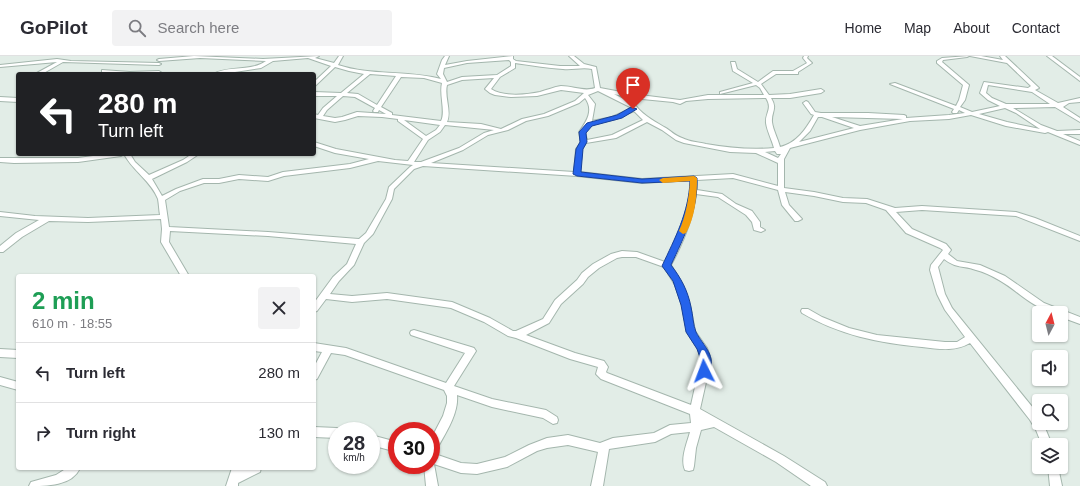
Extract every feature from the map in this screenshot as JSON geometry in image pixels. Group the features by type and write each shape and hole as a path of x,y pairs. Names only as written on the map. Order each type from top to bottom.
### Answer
{"street":[{"path":"36,56 50,60"},
{"path":"234,59 240,56"},
{"path":"0,66 63,59 117,63 200,57 272,59 317,56"},
{"path":"316,83 341,56"},
{"path":"410,163 426,139 438,131 446,117 443,92 445,83 440,74 447,56"},
{"path":"571,56 585,66 594,68 598,89"},
{"path":"316,306 336,278 350,265 361,242 369,234 389,199 390,188 410,169 461,149 486,134 503,130 524,120 546,115 577,102 587,94 598,89 632,96 680,102 684,100 700,100 758,84 776,72 796,73 796,70 810,63 805,58 806,56"},
{"path":"953,116 962,100 966,85 939,62 942,59 967,56"},
{"path":"972,56 1009,62"},
{"path":"1002,56 1036,88 1027,89 986,83 982,90 983,93 990,99 1006,106 1051,132 1080,143"},
{"path":"1049,56 1080,79"},
{"path":"94,57 103,62"},
{"path":"308,57 368,73 424,76 445,83 498,76"},
{"path":"41,72 63,59"},
{"path":"224,72 261,68 272,59"},
{"path":"442,66 467,62 511,59 556,67 578,68 585,66"},
{"path":"511,59 513,67 498,76 488,88 492,92 498,93 534,95 555,89 568,88 587,94 592,104 589,124 582,132 584,142"},
{"path":"159,60 159,72"},
{"path":"100,72 117,63"},
{"path":"733,63 735,70 762,87 772,103 769,122 781,161 781,190 786,206 798,219"},
{"path":"104,70 117,72"},
{"path":"316,116 368,73"},
{"path":"371,114 379,108 400,75"},
{"path":"893,84 971,113 1025,129 1051,132 1080,132"},
{"path":"598,89 633,107 647,120 664,129 678,139 686,142 730,150 757,151 788,147 860,128 910,119 953,116 1006,106 1063,105 1067,102 1080,100"},
{"path":"1027,89 1080,120"},
{"path":"708,97 766,95 790,96 821,91"},
{"path":"316,94 356,95 414,128 426,139"},
{"path":"632,96 630,102 633,107"},
{"path":"0,99 16,100"},
{"path":"0,104 12,100"},
{"path":"806,103 813,113 860,128"},
{"path":"589,124 620,116 632,110 633,107"},
{"path":"316,116 334,120 343,119 357,114 392,115 410,120 481,126 503,130"},
{"path":"781,161 788,147 796,142 813,123 816,116 898,116 910,119"},
{"path":"577,174 579,149 584,142 624,134 647,120"},
{"path":"316,145 335,151 380,160 577,174 642,181 740,177 781,190 814,194 843,200 867,201 889,209 904,210 922,208 1016,214 1025,216 1060,233 1080,239"},
{"path":"757,151 781,161"},
{"path":"0,160 78,160 107,156"},
{"path":"128,156 132,162 148,178 161,199 166,229 165,242 184,274"},
{"path":"148,178 193,156"},
{"path":"161,199 182,188 204,181 219,181 238,178 268,179 283,174 350,166 380,160"},
{"path":"667,266 687,223 694,178"},
{"path":"693,192 720,195 749,213 756,222 757,228 761,230"},
{"path":"889,209 909,231 944,247 947,251 934,267 934,270 941,294 949,310 1034,417 1044,438"},
{"path":"0,214 95,220 164,216"},
{"path":"0,250 19,234 48,218"},
{"path":"166,229 262,234 361,242"},
{"path":"516,335 546,321 558,302 580,282 585,275 596,266 614,256 622,254 637,255 667,266 679,284 686,305 691,332 702,348 706,360 701,392 695,411 697,427 691,448 689,466"},
{"path":"944,255 955,263 977,267 1002,278 1038,303 1080,321"},
{"path":"324,296 352,299 387,296 452,305 487,320 511,334 573,356 601,364 603,367 601,374 604,376 695,411 780,459 821,486"},
{"path":"805,311 824,322 848,332 871,338 933,345 958,344 971,338"},
{"path":"414,333 471,351 448,388"},
{"path":"316,347 346,352 501,406 543,413 550,416 553,420"},
{"path":"316,372 324,356 330,349"},
{"path":"0,353 16,354"},
{"path":"0,381 16,385"},
{"path":"440,434 444,427 452,400 448,388"},
{"path":"440,461 461,468 477,469 507,462 546,443 568,440 595,448 604,447 613,443 655,437 670,430 697,427 715,422"},
{"path":"316,432 328,433"},
{"path":"597,486 604,447"},
{"path":"35,486 58,481 73,470"},
{"path":"234,478 252,470"},
{"path":"430,474 432,486"},
{"path":"1054,474 1056,486"}],"slow traffic":[{"path":"663,180 694,178 694,189 691,197 687,223 683,231"}],"route":[{"path":"633,109 620,116 589,124 582,132 584,142 579,149 577,174 642,181 694,178 694,189 691,197 687,223 667,266 678,280 686,305 691,332 694,339 702,348 706,360 704,371"}]}
